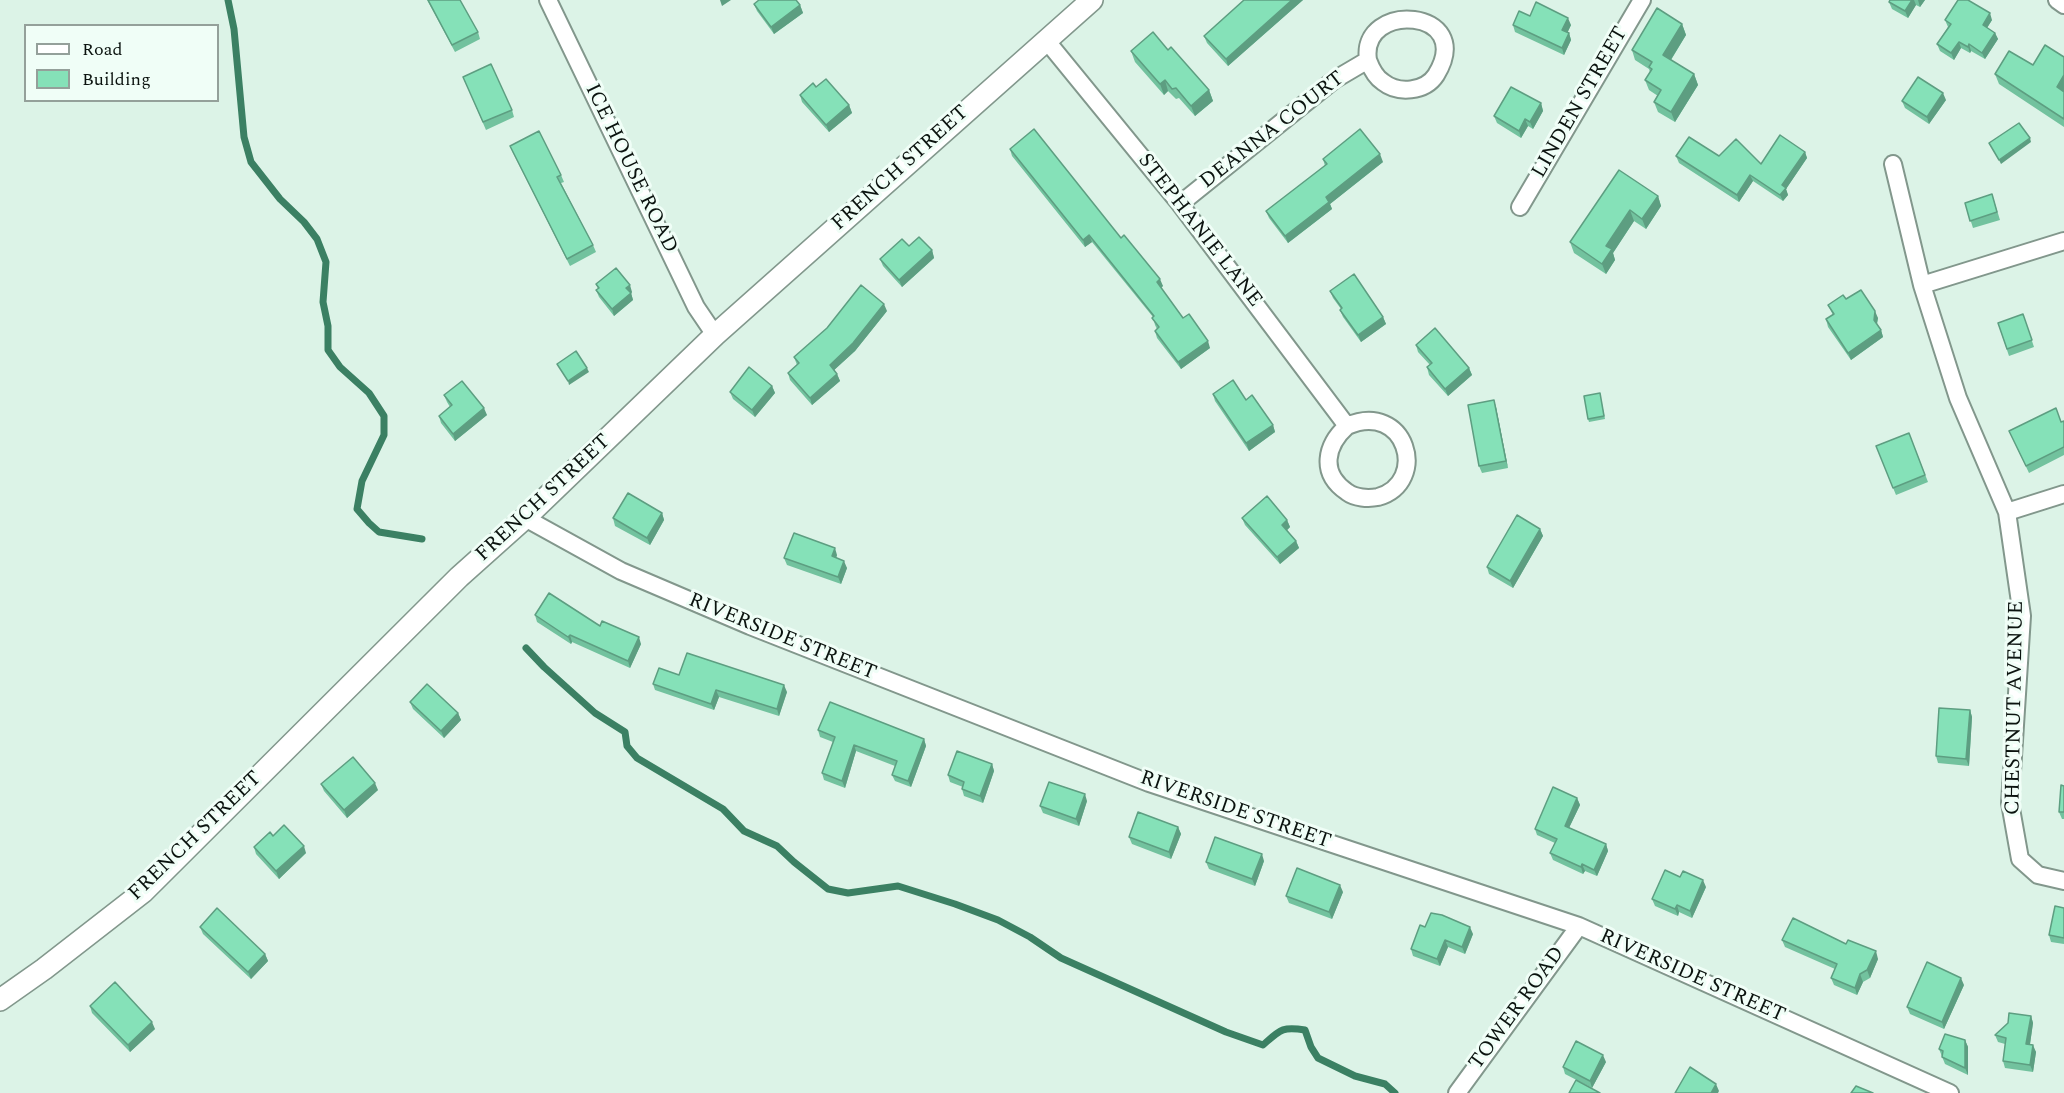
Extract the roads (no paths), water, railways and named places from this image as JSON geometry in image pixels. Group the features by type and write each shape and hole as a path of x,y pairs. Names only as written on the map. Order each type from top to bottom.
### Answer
{"street":[{"name":"ICE HOUSE ROAD","path":"548,0 696,307 715,335"},
{"name":"FRENCH STREET","path":"0,1000 143,892 459,577 525,518 715,335 1092,0"},
{"name":"LINDEN STREET","path":"1520,207 1642,0"},
{"path":"2057,0 2064,5"},
{"name":"DEANNA COURT","path":"1410,12 1423,15 1434,23 1442,34 1445,46 1444,60 1434,78 1423,86 1408,90 1395,88 1382,82 1373,72 1368,60 1369,38 1378,24 1396,13 1410,12"},
{"name":"STEPHANIE LANE","path":"1046,40 1180,204 1347,426"},
{"name":"DEANNA COURT","path":"1180,204 1334,80 1368,60"},
{"name":"CHESTNUT AVENUE","path":"1893,165 1922,285 1958,398 2007,512 2022,616 2010,803 2020,859 2038,875 2064,881"},
{"path":"1922,285 2064,241"},
{"path":"1369,420 1383,423 1398,434 1405,446 1407,457 1405,471 1395,488 1386,494 1372,498 1360,498 1347,493 1334,480 1328,458 1331,445 1337,435 1347,426 1369,420"},
{"path":"2007,512 2064,494"},
{"name":"RIVERSIDE STREET","path":"525,518 621,571 750,626 1149,783 1579,926 1950,1093"},
{"name":"TOWER ROAD","path":"1457,1093 1579,926"}],"waterway":[{"path":"228,0 234,29 244,137 251,162 280,199 304,222 317,239 326,262 323,302 328,326 328,350 340,367 369,393 384,416 384,435 362,481 357,509 379,532 422,539"},
{"path":"526,648 595,713 625,732 627,746 637,758 723,809 744,831 777,846 828,889 848,893 898,886 955,904 998,920 1030,937 1061,958 1226,1032 1263,1045 1282,1030 1305,1030 1318,1058 1355,1076 1385,1084 1395,1093"}]}
